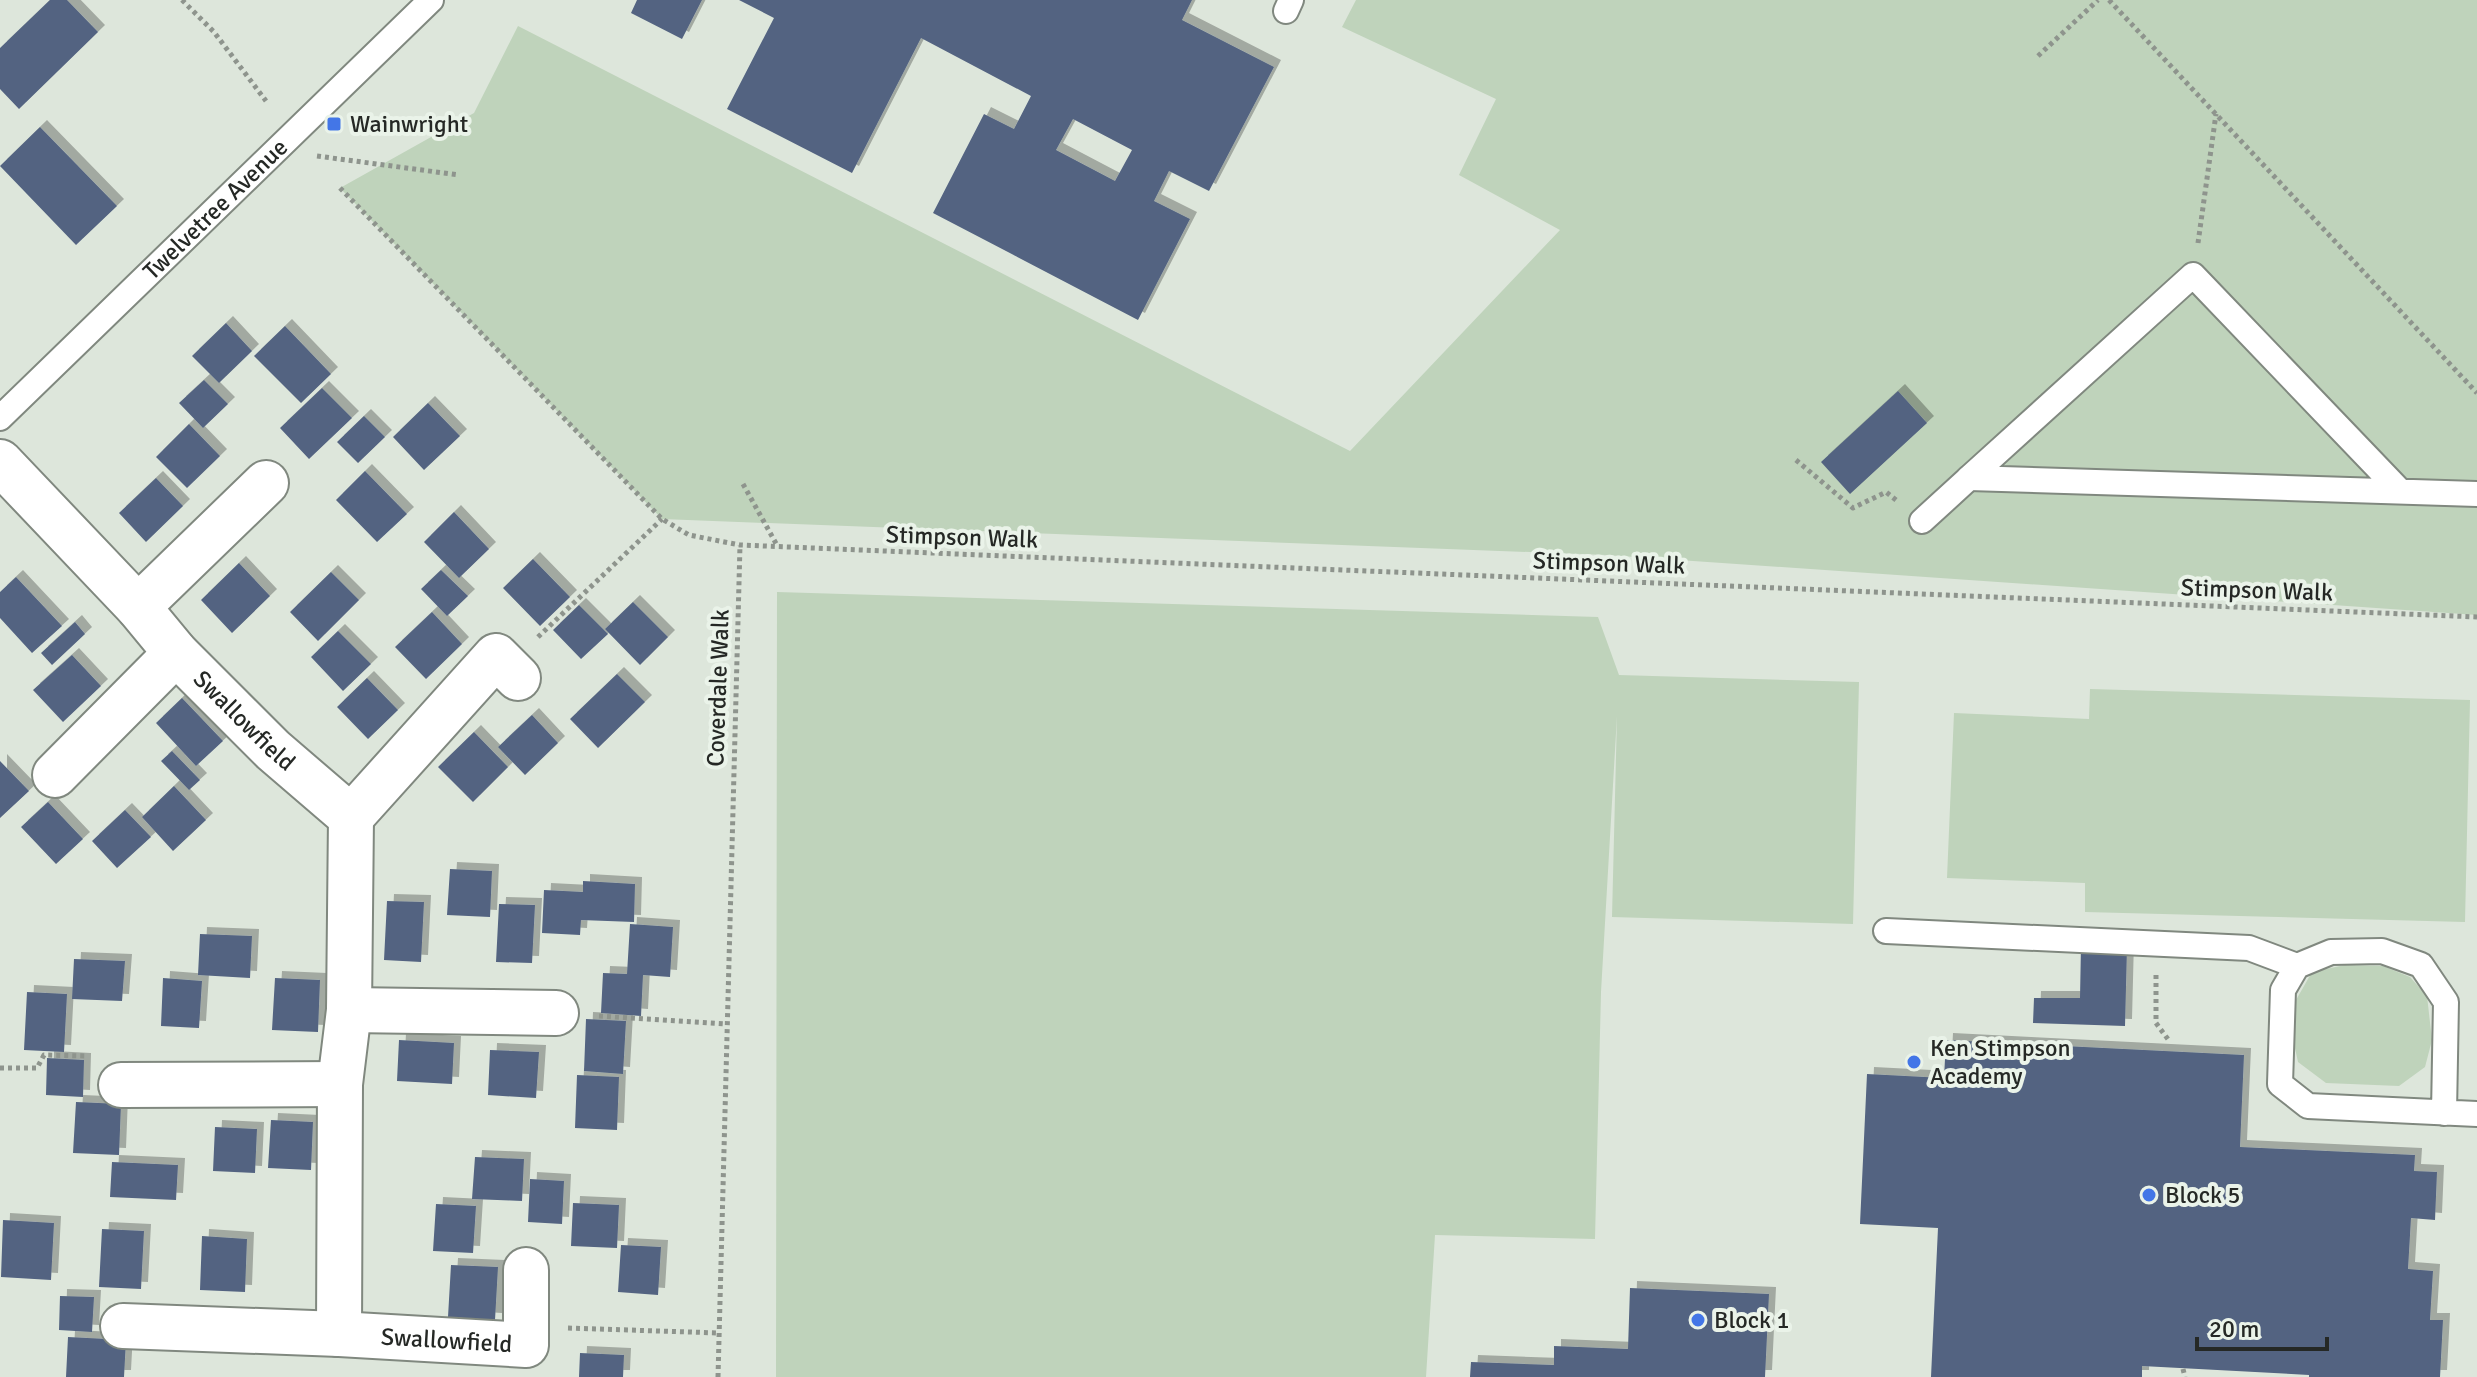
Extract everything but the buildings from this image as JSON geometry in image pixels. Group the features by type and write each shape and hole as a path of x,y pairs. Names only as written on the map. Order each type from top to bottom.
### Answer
{"street":[{"name":"Swallowfield","path":"0,462 138,607 176,653 273,750 351,817"},
{"path":"138,607 266,483"},
{"name":"Swallowfield","path":"55,775 176,653"},
{"path":"339,1334 340,1084 349,1010 351,817 496,656 518,678"},
{"path":"349,1010 556,1013"},
{"path":"121,1085 340,1084"},
{"name":"Swallowfield","path":"123,1326 526,1345 526,1270"}],"lane":[{"name":"Twelvetree Avenue","path":"0,418 431,0"},
{"path":"1922,521 2193,275 2400,491"},
{"path":"1969,478 2477,494"},
{"path":"1886,931 2249,948 2297,966"},
{"path":"2444,1113 2446,1002 2421,965 2382,951 2331,952 2297,966 2283,990 2280,1084 2308,1106 2444,1113 2477,1114"}],"path":[{"path":"182,0 214,32 266,101"},
{"path":"2038,56 2098,0"},
{"path":"2109,0 2477,393"},
{"path":"2193,275 2216,113"},
{"path":"312,156 459,175"},
{"path":"340,188 662,519 689,535 740,545"},
{"path":"1796,460 1853,508 1886,492 1922,521"},
{"path":"743,484 778,547"},
{"path":"576,602 662,519"},
{"name":"Stimpson Walk","path":"740,545 2477,617"},
{"name":"Coverdale Walk","path":"718,1377 740,545"},
{"path":"556,1013 726,1024"},
{"path":"0,1068 37,1068 44,1055 100,1056 121,1085"},
{"path":"527,1327 719,1333"},
{"path":"2183,1369 2185,1377"}],"green space":[{"path":"1356,0 2477,0 2477,615 1606,555 662,519 340,188 474,113 518,26 1350,451 1560,230 1459,175 1496,99 1342,27"},
{"path":"777,592 1598,617 1619,675 1859,682 1853,924 1612,917 1617,716 1601,992 1595,1239 1435,1235 1426,1377 776,1377"},
{"path":"2090,689 2470,700 2465,922 2085,912 2085,883 1947,878 1954,713 2089,719"},
{"path":"2345,965 2383,966 2410,977 2427,996 2432,1040 2425,1067 2399,1086 2326,1083 2298,1062 2293,1039 2296,1000 2312,972"}],"place":[{"name":"Wainwright","path":"334,124"},
{"name":"Ken Stimpson Academy","path":"1914,1062"},
{"name":"Block 5","path":"2149,1195"},
{"name":"Block 1","path":"1698,1320"}]}
